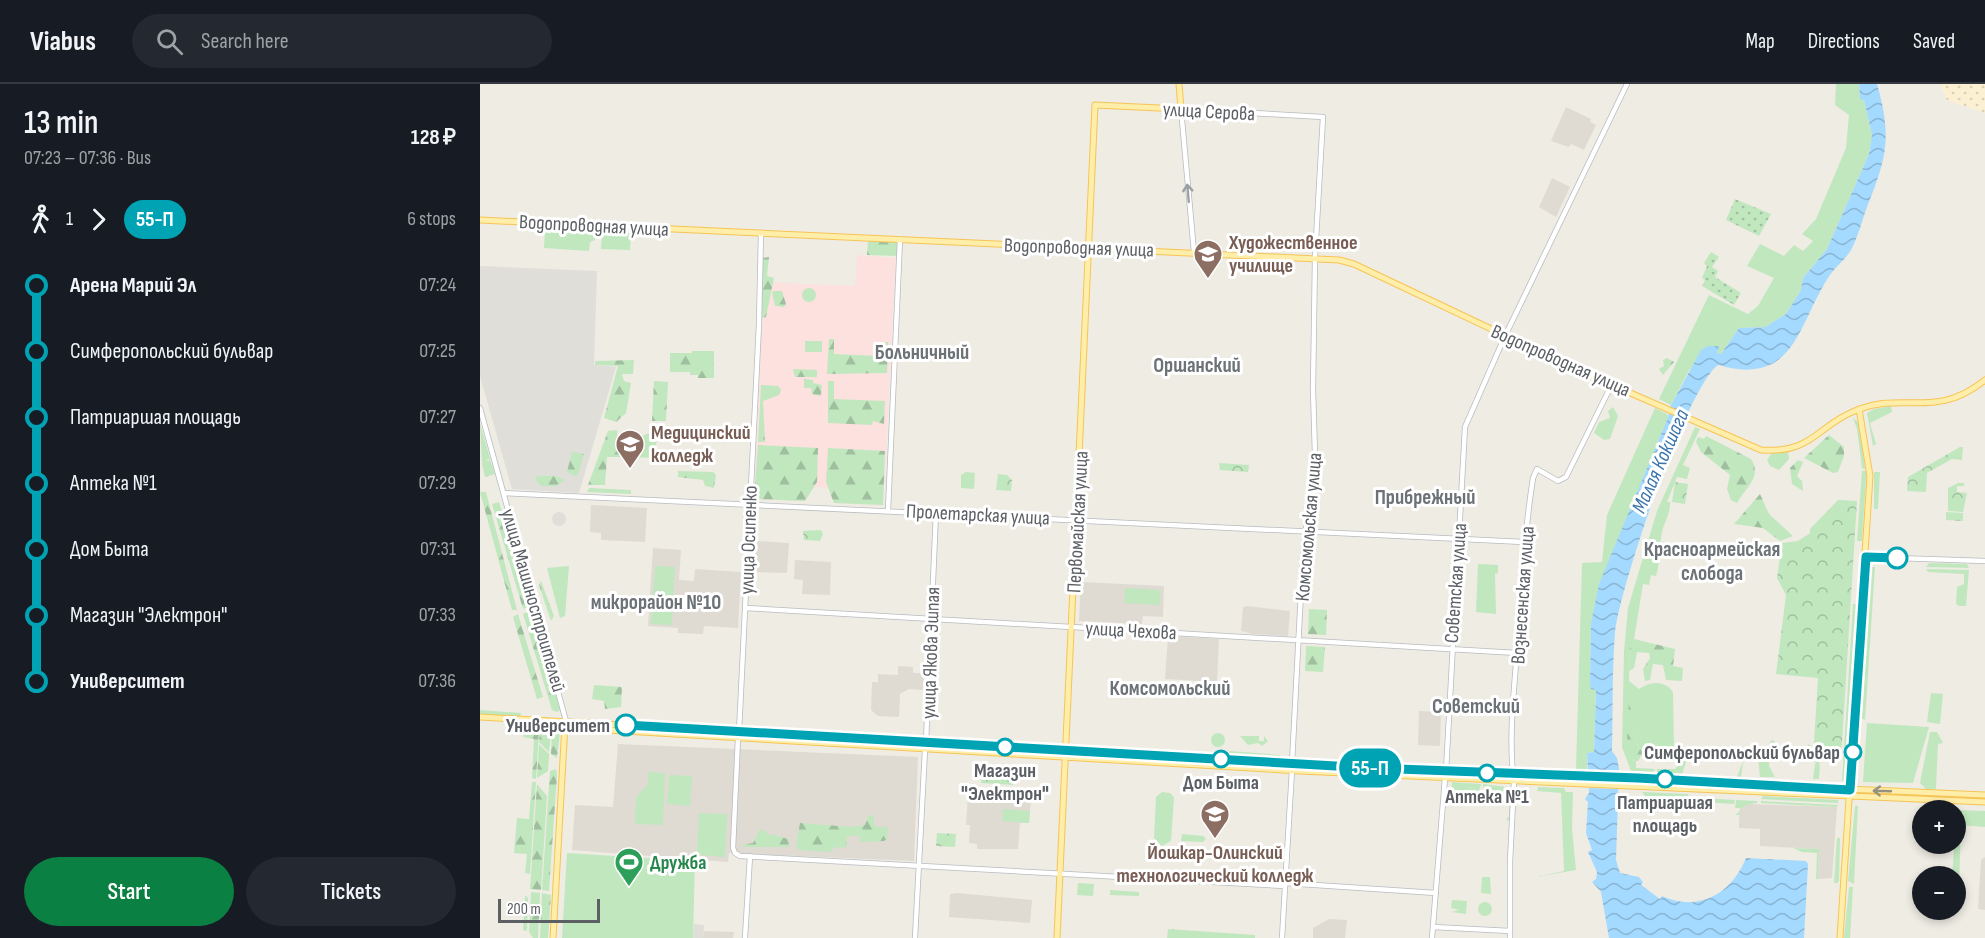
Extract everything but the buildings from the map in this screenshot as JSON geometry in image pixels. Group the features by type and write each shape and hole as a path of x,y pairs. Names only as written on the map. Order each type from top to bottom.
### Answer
{"main road":[{"path":"1179,84 1181,109"},
{"name":"улица Серова","path":"1095,105 1181,109"},
{"name":"Первомайская улица","path":"1057,938 1095,105"},
{"name":"Водопроводная улица","path":"480,220 1315,257 1354,264 1505,336 1754,448 1788,449 1809,442 1859,409"},
{"path":"1840,938 1870,470 1859,409 1882,404 1942,402 1961,396 1985,380"},
{"path":"480,717 925,750 1292,770 1366,770"},
{"name":"улица Машиностроителей","path":"553,938 565,724"},
{"path":"738,735 1066,749 1292,763 1514,781 1850,798 1985,802"},
{"name":"улица Якова Эшпая","path":"925,750 926,742"},
{"name":"Комсомольская улица","path":"1292,763 1292,770"},
{"name":"Вознесенская улица","path":"1513,774 1514,781"},
{"path":"1446,775 1567,775 1985,795"}],"street":[{"name":"Советская улица","path":"1432,938 1446,775 1451,650 1466,427 1505,336 1627,84"},
{"name":"улица Серова","path":"1181,109 1323,117"},
{"path":"1181,109 1194,252"},
{"name":"Комсомольская улица","path":"1292,763 1306,529 1316,443 1313,389 1315,257 1323,117"},
{"name":"улица Осипенко","path":"750,856 736,855 733,848 759,324 760,233"},
{"path":"888,510 900,239"},
{"name":"Вознесенская улица","path":"1513,774 1512,732 1524,542 1537,470 1558,481 1563,480 1612,384"},
{"name":"улица Машиностроителей","path":"480,408 565,724"},
{"name":"Пролетарская улица","path":"504,493 1306,529 1524,542"},
{"name":"улица Якова Эшпая","path":"926,742 936,512"},
{"path":"1866,557 1985,561"},
{"name":"улица Чехова","path":"745,608 1517,653"},
{"name":"улица Якова Эшпая","path":"915,938 925,750"},
{"name":"Комсомольская улица","path":"1282,938 1292,770"},
{"name":"Вознесенская улица","path":"1510,938 1510,862 1514,781"},
{"path":"745,938 750,856 1436,893"},
{"path":"1433,927 1510,931"}],"shaded area":[{"path":"1566,107 1591,119 1590,122 1596,125 1584,150 1571,144 1569,147 1551,141"},
{"path":"1552,178 1570,187 1556,217 1539,207"},
{"path":"857,255 896,258 883,505 834,503 834,497 827,488 815,487 805,501 754,499 764,282 855,286"},
{"path":"480,266 597,271 594,365 616,367 579,493 512,489 480,376"},
{"path":"591,505 647,508 645,542 601,540 601,533 590,532"},
{"path":"556,512 562,512 566,519 562,526 556,526 552,522 552,516"},
{"path":"756,541 789,543 787,573 755,572"},
{"path":"653,548 681,550 679,580 694,581 695,569 741,572 738,628 704,626 703,634 678,633 678,628 648,626"},
{"path":"795,560 831,562 830,595 802,594 803,580 794,579"},
{"path":"1081,582 1164,586 1163,617 1143,616 1142,624 1079,621"},
{"path":"1243,607 1290,611 1288,636 1241,631"},
{"path":"1168,636 1219,639 1217,682 1165,679"},
{"path":"898,666 913,667 913,673 924,673 923,690 909,689 900,694 899,717 878,716 871,710 872,682 878,682 878,674 898,675"},
{"path":"1419,711 1441,712 1440,746 1418,745"},
{"path":"618,744 918,757 914,861 729,853 728,862 572,850 575,805 613,807"},
{"path":"979,788 1007,790 1007,795 1014,795 1014,798 1031,799 1029,823 1020,823 1018,849 977,849 977,844 969,843 970,825 966,825 968,793 978,794"},
{"path":"1749,804 1837,807 1832,878 1818,879 1819,849 1760,846 1760,829 1739,828 1740,809"},
{"path":"1985,857 1985,910 1978,909 1981,860"},
{"path":"950,894 1032,900 1030,923 949,917"},
{"path":"1329,919 1347,920 1345,938 1313,938 1313,928"},
{"path":"694,924 704,925 703,938 693,938"},
{"path":"704,931 734,932 733,938 703,938"}],"green space":[{"path":"1836,84 1859,84 1860,98 1864,100 1872,135 1869,154 1827,249 1803,278 1801,290 1786,314 1765,327 1739,328 1721,354 1717,354 1718,346 1708,346 1688,372 1671,405 1659,399 1709,295 1748,314 1758,306 1774,278 1747,266 1760,244 1784,256 1794,245 1803,251 1813,241 1802,234 1816,219 1846,148 1849,115 1835,105"},
{"path":"1735,199 1771,214 1759,236 1726,220"},
{"path":"545,230 596,233 595,240 590,242 589,251 544,248"},
{"path":"602,232 631,233 630,250 601,249"},
{"path":"868,241 898,242 898,256 867,255"},
{"path":"1711,252 1719,257 1712,267 1718,271 1715,277 1741,293 1734,305 1702,286 1705,280 1702,278 1707,266 1704,263"},
{"path":"769,257 767,276 774,278 766,317 761,318 762,258"},
{"path":"809,288 814,290 816,295 814,300 809,302 804,300 802,295 804,290"},
{"path":"782,291 786,304 784,307 775,306 772,293"},
{"path":"829,339 834,339 834,354 880,356 881,342 888,342 887,373 827,374"},
{"path":"805,341 822,341 822,352 805,352"},
{"path":"692,351 714,351 714,378 698,378 698,375 690,375 690,372 670,372 670,353 692,353"},
{"path":"1667,358 1674,362 1663,375 1659,369 1664,366 1663,360"},
{"path":"634,360 633,374 622,374 624,381 631,383 626,413 616,422 604,418 618,366 595,365 595,361"},
{"path":"793,369 817,370 817,377 795,377"},
{"path":"804,379 813,380 813,383 822,385 821,396 812,394 811,388 804,388"},
{"path":"654,381 668,382 666,421 652,421"},
{"path":"828,381 834,381 834,399 885,401 884,424 873,421 872,425 828,423"},
{"path":"761,385 778,386 781,390 779,395 763,401 765,442 758,442"},
{"path":"1891,406 1892,412 1870,423 1876,444 1873,446 1867,413 1874,409"},
{"path":"1613,407 1618,416 1610,439 1604,440 1594,433 1599,422 1610,418 1608,411"},
{"path":"1655,408 1669,415 1600,584 1591,623 1590,683 1596,690 1594,752 1587,753 1587,769 1576,769 1582,563 1602,562 1607,515"},
{"path":"1853,418 1859,423 1865,469 1862,468 1857,429"},
{"path":"480,423 491,462 488,459 482,461 482,464"},
{"path":"1695,427 1700,429 1683,465 1690,468 1687,479 1677,477 1667,502 1670,502 1670,506 1662,533 1656,576 1651,575 1649,585 1643,584 1634,639 1630,641 1629,681 1639,689 1648,684 1657,683 1666,685 1673,692 1674,747 1672,750 1660,758 1646,755 1637,743 1634,720 1633,761 1636,761 1636,768 1655,769 1653,773 1631,771 1622,747 1624,651 1628,608 1657,511"},
{"path":"617,430 618,447 634,448 632,457 607,457 605,485 588,485 608,431"},
{"path":"657,433 655,458 632,457 634,442 646,434"},
{"path":"1829,435 1844,447 1844,456 1838,472 1833,473 1804,458"},
{"path":"1706,436 1751,459 1754,465 1752,482 1737,503 1731,500 1727,489 1730,475 1701,452 1696,442 1698,437 1704,439"},
{"path":"758,445 818,448 817,482 805,501 754,499"},
{"path":"1963,447 1962,460 1952,459 1927,473 1926,492 1907,491 1908,477"},
{"path":"828,448 885,451 883,505 834,503 826,482"},
{"path":"1788,451 1789,459 1779,470 1770,466 1767,460 1772,453"},
{"path":"572,452 584,454 578,475 575,476 567,472"},
{"path":"483,458 491,462 495,474 485,477"},
{"path":"1798,460 1803,462 1797,476 1802,481 1803,491 1792,484 1790,468"},
{"path":"1219,463 1249,465 1248,472 1220,470"},
{"path":"678,471 713,472 716,475 714,488 705,486 703,480 678,477"},
{"path":"1862,471 1866,471 1862,541 1857,541"},
{"path":"966,472 975,473 974,489 961,488 961,475"},
{"path":"1874,472 1880,472 1878,509 1874,509"},
{"path":"998,474 1007,475 1012,480 1011,491 996,490"},
{"path":"537,476 556,476 565,480 556,486 541,486 535,479"},
{"path":"1675,482 1688,484 1685,504 1672,502"},
{"path":"1964,483 1964,486 1957,486 1957,492 1967,493 1963,512 1948,511 1948,488"},
{"path":"589,488 631,490 631,494 587,492"},
{"path":"480,492 486,492 517,610 512,610"},
{"path":"1760,494 1769,514 1793,536 1780,541 1763,528 1734,524"},
{"path":"1838,500 1857,501 1841,759 1829,755 1820,757 1814,743 1818,678 1776,674 1786,595 1777,578 1782,543 1798,541 1810,533 1810,529"},
{"path":"499,502 531,605 523,609 492,504"},
{"path":"1946,512 1963,513 1963,521 1946,520"},
{"path":"821,530 823,534 820,541 804,540 803,531"},
{"path":"1929,563 1967,564 1969,568 1926,567"},
{"path":"1478,564 1498,565 1498,573 1495,574 1496,614 1476,612"},
{"path":"569,566 565,616 560,618 547,568"},
{"path":"655,566 675,567 672,625 651,624"},
{"path":"1871,567 1875,567 1865,720 1859,717 1862,713 1868,628 1865,625"},
{"path":"1926,569 1969,570 1966,606 1956,604 1957,587 1964,584 1964,574 1928,572"},
{"path":"541,581 554,616 551,621 539,585"},
{"path":"1125,588 1160,590 1160,605 1124,603"},
{"path":"1853,604 1857,604 1857,624 1854,627 1848,727 1850,730 1845,781 1842,781"},
{"path":"1309,609 1327,610 1326,635 1308,634"},
{"path":"531,610 560,710 557,712 552,710 523,614"},
{"path":"518,614 543,697 537,699 513,617"},
{"path":"1634,639 1675,649 1673,666 1683,668 1682,681 1666,680 1663,665 1653,664 1650,680 1645,681 1643,669 1650,658 1649,653 1637,652 1634,668 1629,671 1630,641"},
{"path":"1306,646 1325,647 1323,672 1305,671"},
{"path":"594,685 622,687 621,707 605,709 604,701 592,699"},
{"path":"1931,693 1943,694 1940,724 1927,722"},
{"path":"1629,695 1634,699 1634,730 1637,745 1643,753 1638,761 1634,761 1627,745"},
{"path":"480,710 521,713 520,717 480,715"},
{"path":"1867,723 1929,727 1913,783 1863,782"},
{"path":"524,729 539,731 536,779 532,778 534,739 523,737"},
{"path":"540,731 551,732 549,752 539,742"},
{"path":"552,732 560,733 557,758 551,754"},
{"path":"1930,732 1937,732 1943,743 1938,744 1936,789 1926,789 1920,783"},
{"path":"1218,733 1223,735 1225,740 1223,745 1218,747 1213,745 1211,740 1213,735"},
{"path":"1240,736 1259,736 1259,741 1264,741 1264,736 1268,741 1262,746 1258,743 1248,745"},
{"path":"1771,740 1775,741 1770,751 1769,766 1775,777 1760,777 1758,758 1749,756 1743,763 1741,777 1737,777 1744,760 1750,755 1767,758"},
{"path":"539,744 549,754 548,771 537,778"},
{"path":"1808,744 1818,755 1819,779 1813,779 1816,758 1812,750 1808,748"},
{"path":"1229,751 1280,755 1280,758 1229,754"},
{"path":"1797,751 1809,753 1811,760 1792,760 1792,755"},
{"path":"1686,757 1682,774 1657,773 1657,769 1675,769"},
{"path":"556,769 549,891 542,890 550,771"},
{"path":"648,772 665,773 663,825 635,824 636,797 648,784"},
{"path":"982,774 1014,775 1013,785 981,783"},
{"path":"669,775 692,776 690,806 667,804"},
{"path":"532,782 536,782 530,874 525,873 527,854 514,853 517,818 529,819"},
{"path":"1452,782 1481,784 1477,799 1481,801 1484,799 1483,784 1513,788 1509,821 1506,819 1509,817 1509,797 1503,796 1502,806 1480,805 1473,797 1474,787 1468,788 1465,792 1458,792 1457,803 1451,803"},
{"path":"537,784 547,796 541,890 530,889"},
{"path":"1475,787 1476,792 1473,798 1480,805 1457,803 1459,797 1457,790 1462,789 1464,792 1468,788"},
{"path":"1538,787 1564,788 1566,792 1573,792 1572,829 1576,870 1536,877 1564,871 1561,793 1537,791"},
{"path":"1162,792 1170,793 1174,797 1171,841 1162,846 1154,839 1156,797"},
{"path":"1642,792 1688,794 1691,804 1647,799"},
{"path":"1763,796 1838,800 1838,803 1761,799"},
{"path":"1702,798 1735,800 1734,804 1702,802"},
{"path":"1736,800 1757,801 1757,803 1740,809 1739,828 1739,815 1735,815 1740,808 1735,808"},
{"path":"1761,801 1838,805 1837,807 1761,803"},
{"path":"1855,806 1858,806 1854,884 1848,881"},
{"path":"1003,809 1030,811 1029,823 1002,821"},
{"path":"1966,810 1985,811 1985,827 1966,825"},
{"path":"699,813 727,814 725,857 700,855 697,852"},
{"path":"874,815 874,826 885,828 886,825 888,827 887,839 884,841 860,842 860,836 847,836 846,848 836,847 829,852 799,850 796,846 800,823 851,827 865,825 868,816"},
{"path":"760,829 767,832 768,836 771,834 788,839 789,847 744,847 742,845 753,843"},
{"path":"937,833 956,834 955,847 936,846"},
{"path":"1182,834 1203,836 1206,839 1203,842 1181,841"},
{"path":"1837,838 1840,838 1839,881 1834,883"},
{"path":"1793,848 1819,849 1818,879 1816,879 1817,853 1802,852"},
{"name":"Дружба","path":"567,853 695,861 693,938 562,938"},
{"path":"1954,854 1960,854 1960,866 1953,866"},
{"path":"1482,877 1490,877 1491,894 1481,893"},
{"path":"1078,883 1094,884 1093,896 1077,895"},
{"path":"1849,887 1853,887 1850,938 1844,938"},
{"path":"1110,890 1139,892 1139,896 1110,895"},
{"path":"531,892 540,893 538,938 533,938 529,932"},
{"path":"542,893 551,895 548,938 540,938"},
{"path":"525,895 528,898 527,931 523,930"},
{"path":"1452,900 1467,901 1466,914 1451,912 1459,910 1451,908"},
{"path":"1485,902 1490,904 1492,909 1490,914 1485,916 1480,914 1478,909 1480,904"},
{"path":"1168,929 1255,935 1255,938 1167,938"}],"sand":[{"path":"1940,84 1985,84 1985,113 1947,100"}],"water":[{"name":"Малая Кокшага","path":"1859,84 1877,84 1886,133 1883,160 1858,234 1849,254 1828,278 1790,348 1778,360 1763,367 1744,370 1718,365 1705,382 1673,448 1641,534 1620,609 1614,647 1612,751 1617,758 1619,769 1616,860 1620,873 1639,877 1643,882 1641,885 1660,899 1662,896 1676,901 1689,902 1713,897 1723,890 1740,870 1746,858 1806,861 1808,864 1804,938 1609,938 1601,892 1592,882 1596,879 1597,872 1588,852 1592,850 1586,833 1588,802 1585,799 1589,793 1587,753 1594,752 1596,690 1591,689 1590,683 1591,623 1599,584 1669,415 1671,405 1701,350 1708,346 1719,346 1717,353 1721,354 1739,328 1765,327 1786,314 1801,290 1803,278 1827,249 1869,154 1872,135 1864,100 1860,99"}],"pier":[{"path":"1584,770 1622,771 1621,789 1585,788"}],"bus line":[{"name":"55-П","path":"626,725 1371,768 1638,778 1850,790 1866,557 1897,558"}],"place":[{"name":"Художественное училище","path":"1208,280"},
{"name":"Медицинский колледж","path":"630,470"},
{"name":"Университет","path":"626,725"},
{"name":"Магазин \"Электрон\"","path":"1005,747"},
{"name":"Симферопольский бульвар","path":"1853,752"},
{"name":"Дом Быта","path":"1221,759"},
{"name":"Аптека №1","path":"1487,773"},
{"name":"Патриаршая площадь","path":"1665,779"},
{"name":"Йошкар-Олинский технологический колледж","path":"1215,840"},
{"name":"Дружба","path":"629,888"}],"district":[{"name":"Больничный","path":"922,352"},
{"name":"Оршанский","path":"1197,365"},
{"name":"Прибрежный","path":"1425,497"},
{"name":"Красноармейская слобода","path":"1712,561"},
{"name":"микрорайон №10","path":"656,602"},
{"name":"Комсомольский","path":"1170,688"},
{"name":"Советский","path":"1476,706"}]}
